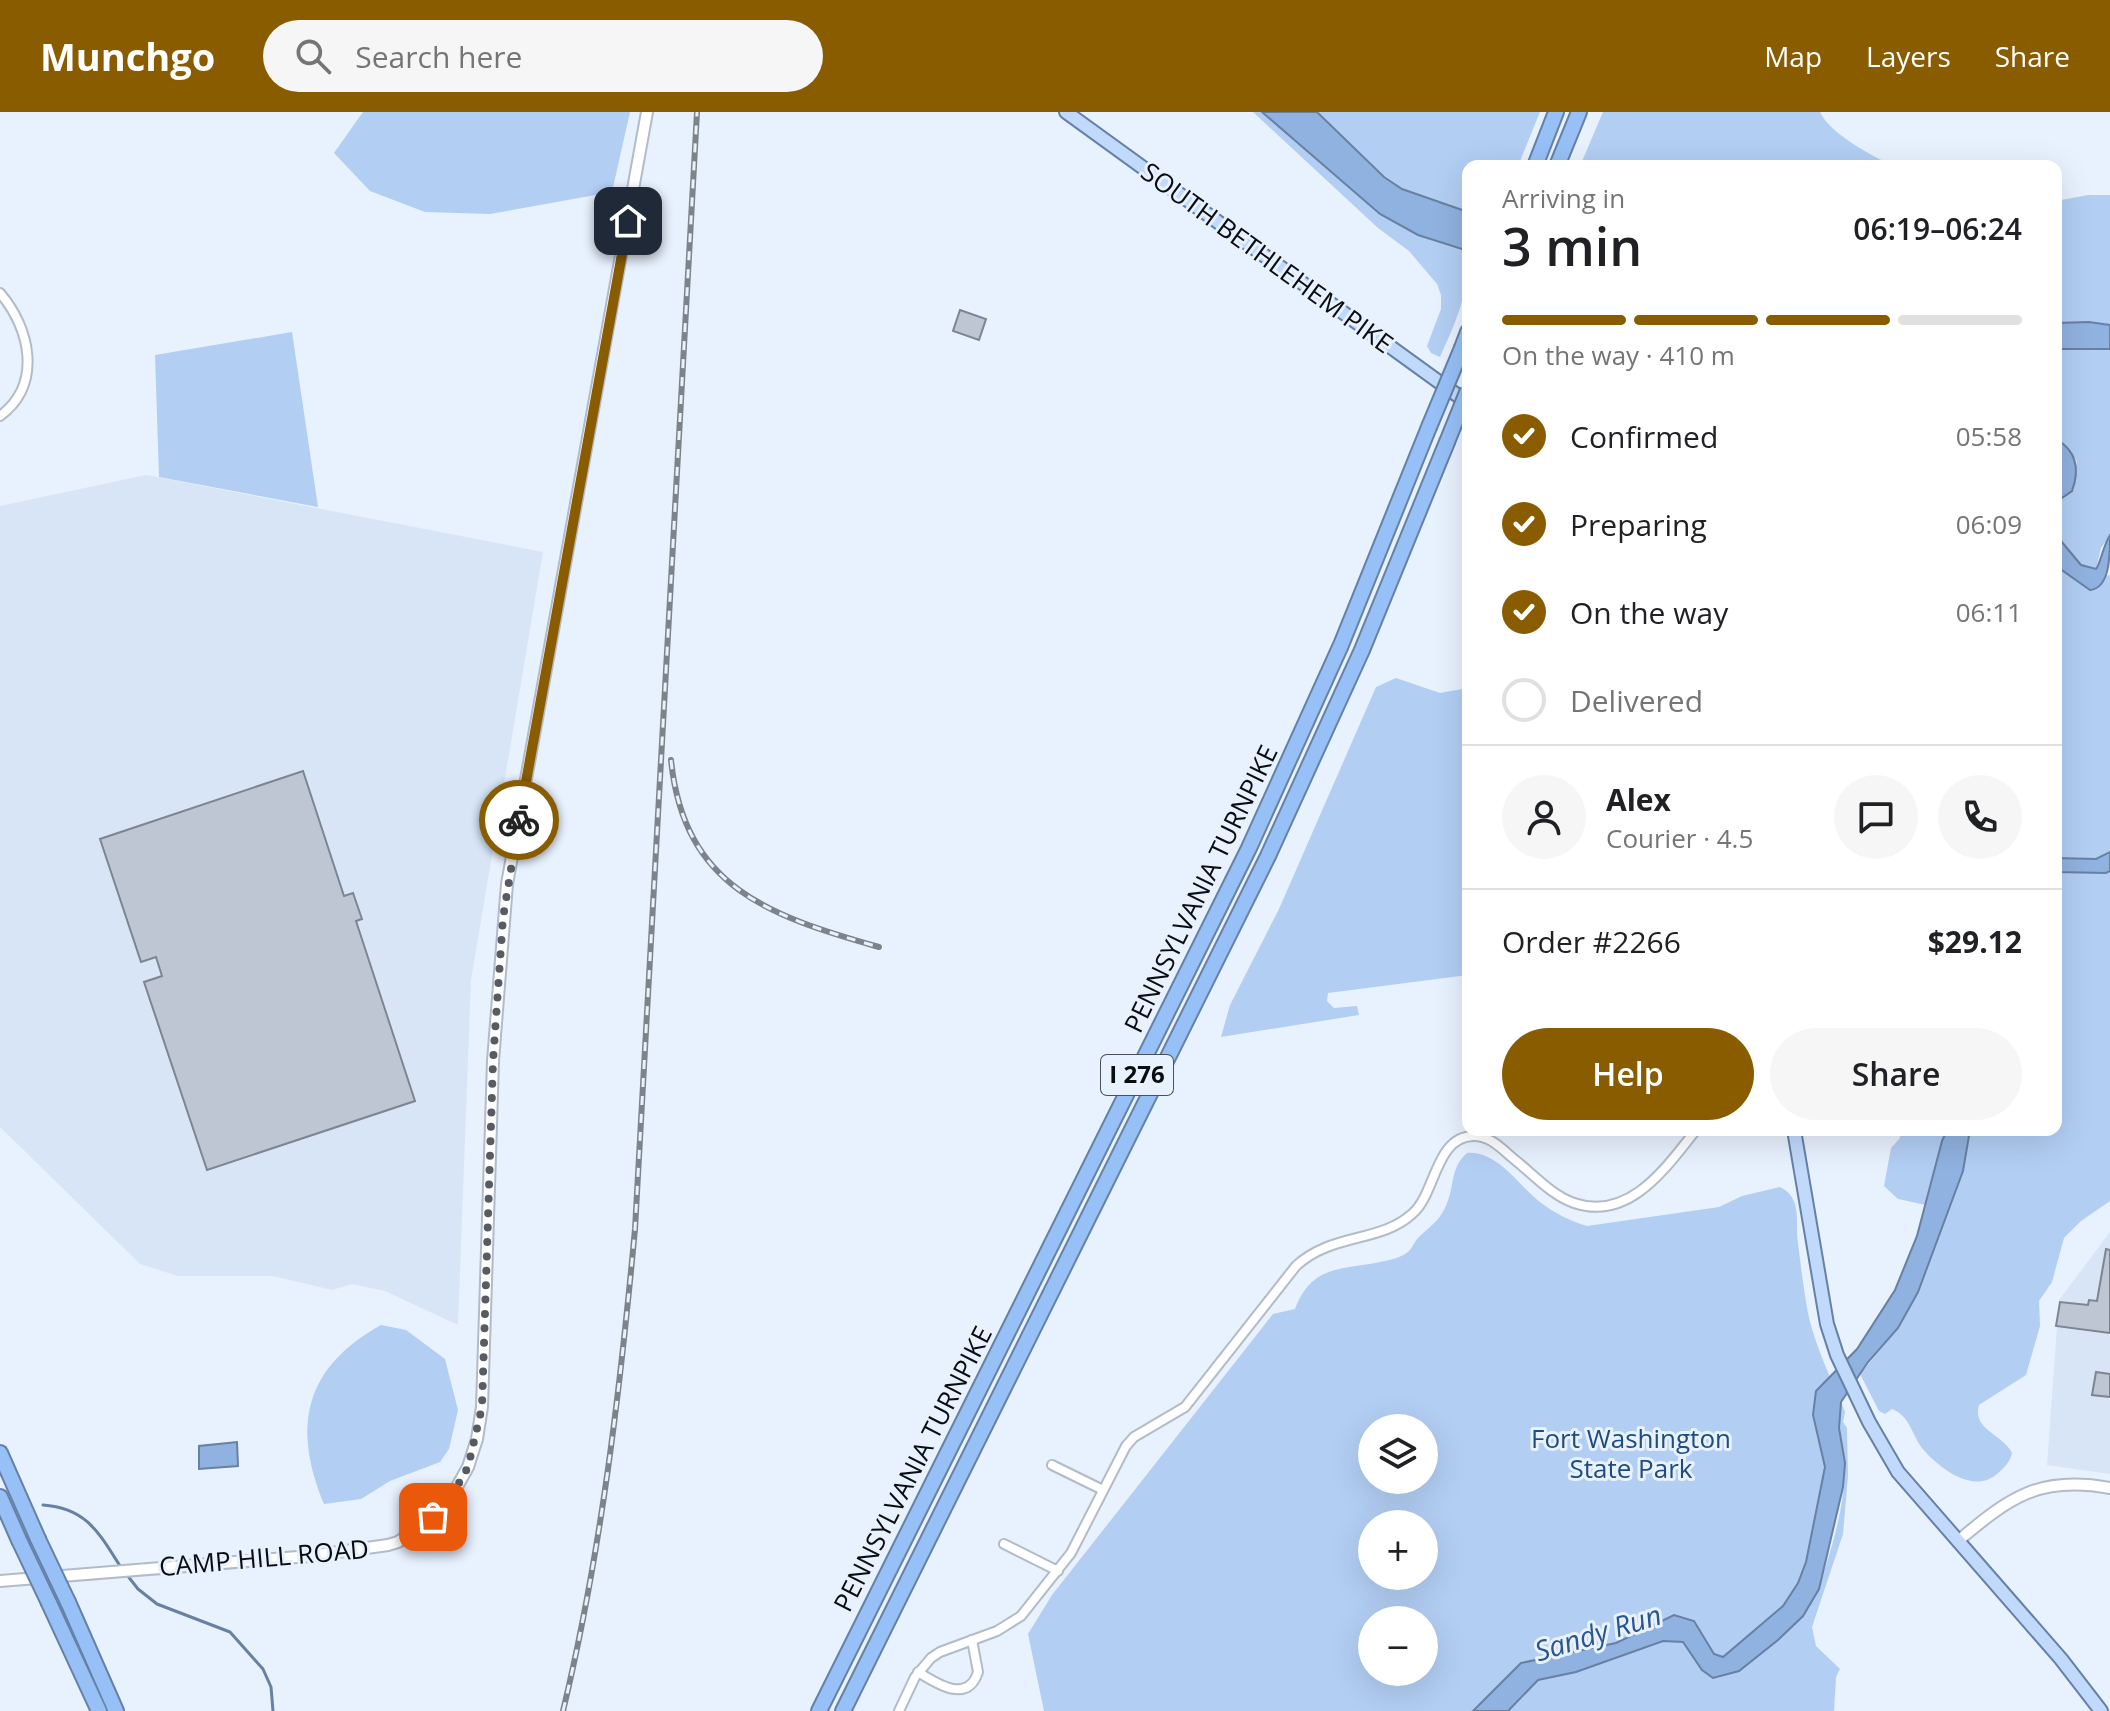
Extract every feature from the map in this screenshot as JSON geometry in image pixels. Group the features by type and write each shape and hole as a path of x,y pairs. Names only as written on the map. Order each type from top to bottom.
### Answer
{"highway":[{"path":"1537,160 1556,112"},
{"path":"1559,160 1579,112"},
{"name":"PENNSYLVANIA TURNPIKE","path":"819,1711 1255,836 1341,645 1462,348"},
{"name":"PENNSYLVANIA TURNPIKE","path":"843,1711 1268,856 1362,650 1462,405"},
{"path":"0,1453 116,1711"},
{"path":"0,1497 96,1706"}],"main road":[{"name":"SOUTH BETHLEHEM PIKE","path":"1066,112 1462,399"},
{"path":"1795,1136 1827,1324 1837,1355 1857,1397 1898,1472 2061,1659 2101,1711"}],"street":[{"name":"CAMP HILL ROAD","path":"0,1581 310,1556 388,1545 401,1541 433,1517 454,1492 468,1467 482,1407 493,1061 507,884 647,112"},
{"path":"0,293 19,318 27,343 26,374 16,398 0,416"},
{"path":"899,1711 918,1672 940,1652 1013,1623 1071,1553 1130,1442 1185,1407 1296,1266 1329,1243 1383,1229 1411,1215 1420,1205 1446,1153 1458,1140 1476,1136 1487,1139 1554,1192 1573,1202 1595,1205 1625,1200 1649,1186 1691,1136"},
{"path":"1052,1465 1103,1490"},
{"path":"1958,1541 1998,1509 2043,1487 2081,1483 2110,1488"},
{"path":"1004,1544 1058,1571"},
{"path":"918,1672 944,1687 961,1690 970,1686 978,1672 972,1640"}],"shaded area":[{"path":"1262,112 1317,112 1384,177 1402,189 1462,210 1462,249 1418,235 1380,214"},
{"path":"2062,323 2110,325 2110,349 2062,349"},
{"path":"2062,443 2075,461 2072,491 2062,498"},
{"path":"146,475 543,552 471,980 458,1325 385,1291 352,1284 332,1290 273,1276 178,1276 140,1264 0,1127 0,506"},
{"path":"2110,535 2108,570 2102,584 2090,590 2062,570 2062,542 2081,565 2096,569"},
{"path":"2110,852 2110,871 2062,872 2062,858 2096,859"},
{"path":"1944,1136 1969,1136 1963,1171 1918,1292 1898,1328 1868,1362 1841,1402 1839,1428 1845,1463 1843,1487 1819,1589 1803,1616 1739,1671 1713,1678 1702,1670 1683,1642 1663,1641 1576,1672 1538,1680 1508,1711 1473,1711 1521,1663 1616,1643 1674,1615 1694,1621 1714,1654 1723,1657 1783,1606 1798,1583 1806,1562 1825,1467 1813,1415 1816,1391 1857,1349 1895,1290 1917,1236"},
{"path":"2110,1232 2110,1474 2047,1465 2059,1300"},
{"path":"237,1442 238,1466 199,1469 199,1446"}],"green space":[{"path":"363,112 630,112 612,192 490,214 425,212 370,191 334,153"},
{"path":"1253,112 1262,112 1380,214 1418,235 1462,249 1461,306 1440,357 1431,353 1427,346 1441,309 1437,284 1409,251 1378,228"},
{"path":"1317,112 1540,112 1520,160 1462,160 1462,210 1402,189 1384,177"},
{"path":"1603,112 1820,112 1842,136 1883,160 1583,160"},
{"path":"2110,195 2110,325 2062,323 2062,200"},
{"path":"292,332 318,507 159,477 155,355"},
{"path":"2062,349 2110,349 2110,535 2101,548 2096,569 2081,565 2062,542 2062,498 2072,490 2077,461 2063,443"},
{"path":"2062,570 2077,581 2110,575 2110,1201 2081,1221 2064,1238 2052,1282 2039,1301 2040,1326 2026,1375 1979,1405 1978,1413 1984,1426 2012,1453 2002,1469 1984,1481 1964,1479 1936,1462 1922,1448 1907,1420 1892,1409 1885,1414 1879,1411 1860,1374 1898,1328 1918,1292 1963,1171 1969,1136 2062,1136"},
{"path":"1396,678 1440,693 1462,689 1462,976 1328,993 1327,1001 1334,1008 1357,1006 1359,1015 1221,1037 1230,1005 1279,909 1376,687"},
{"path":"1945,1136 1926,1205 1898,1199 1884,1186 1891,1148 1900,1138"},
{"name":"Fort Washington State Park","path":"1467,1153 1488,1157 1507,1170 1545,1206 1587,1226 1719,1207 1742,1196 1780,1187 1792,1198 1809,1318 1820,1354 1845,1412 1843,1422 1847,1428 1848,1476 1843,1534 1812,1627 1816,1646 1840,1669 1836,1677 1834,1711 1044,1711 1028,1634 1052,1595 1273,1314 1295,1309 1302,1294 1319,1276 1391,1259 1409,1251 1442,1213 1455,1170","holes":["1841,1445 1844,1463 1842,1499 1819,1589"]},
{"path":"381,1325 406,1330 445,1359 458,1410 449,1449 440,1462 390,1481 361,1499 324,1504 309,1449 308,1424 312,1401 321,1380 335,1360"}],"building":[{"path":"960,310 986,319 979,340 953,331"},
{"path":"303,771 344,896 353,893 362,919 356,921 415,1101 207,1170 144,982 162,976 156,957 141,962 100,839"},
{"path":"2106,1249 2110,1250 2110,1333 2056,1326 2060,1302 2088,1305 2089,1300 2097,1301"},
{"path":"2096,1372 2110,1374 2110,1397 2092,1395"}],"waterway":[{"name":"Sandy Run","path":"43,1505 71,1511 91,1525 122,1569"},
{"name":"Sandy Run","path":"127,1575 138,1589 157,1604 230,1632 263,1669 271,1687 273,1711"}],"railway":[{"path":"563,1711 588,1592 608,1472 635,1229 697,112"},
{"path":"671,760 679,804 694,839 714,867 739,890 802,923 879,947"}],"way so far":[{"path":"433,1517 454,1492 468,1467 477,1439 482,1407 493,1061 503,918 519,820"}],"route":[{"path":"519,820 628,221"}]}
